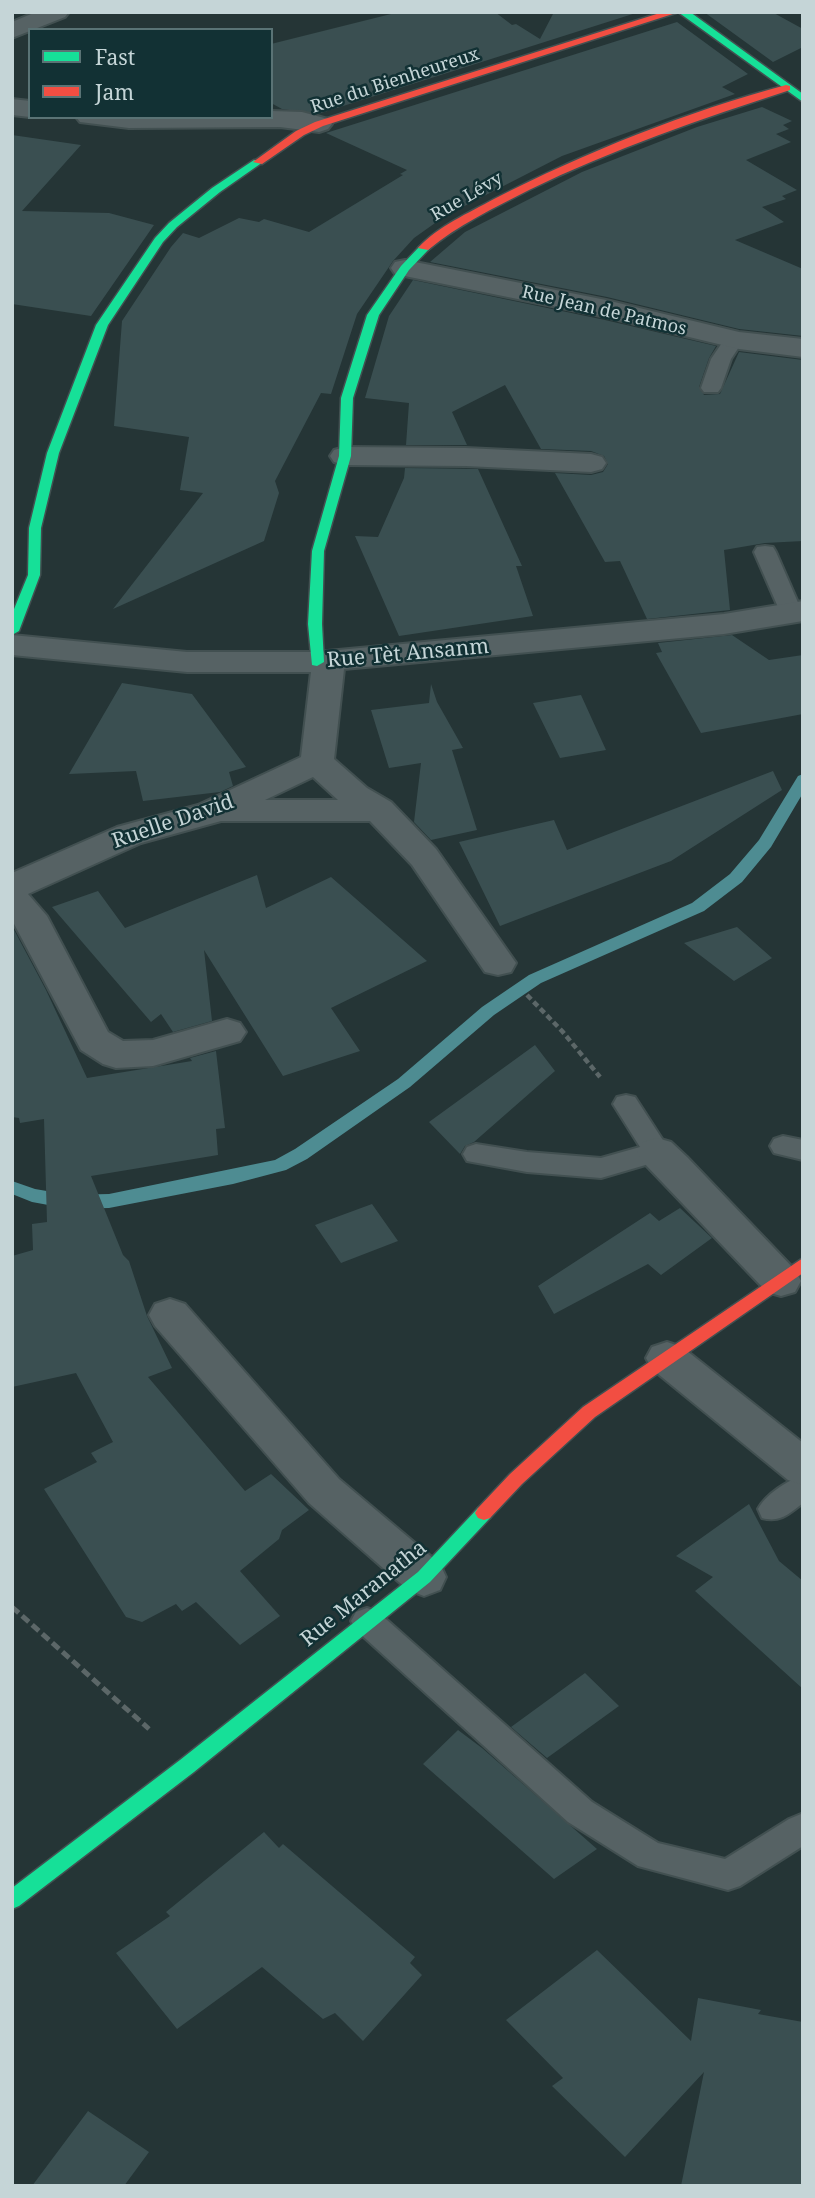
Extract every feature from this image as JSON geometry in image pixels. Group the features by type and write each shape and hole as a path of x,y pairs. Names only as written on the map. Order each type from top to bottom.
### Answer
{"street":[{"path":"12,31 57,12"},
{"name":"Rue du Bienheureux","path":"12,631 34,575 36,528 53,453 102,325 159,240 173,225 216,190 300,133 319,124 674,12"},
{"path":"683,12 803,99"},
{"name":"Rue Lévy","path":"323,662 318,551 345,456 347,398 373,315 405,268 426,246 455,224 572,164 687,120 786,88"},
{"path":"116,119 280,119 319,124"},
{"name":"Rue Jean de Patmos","path":"405,268 637,316 733,341 773,348 803,348"},
{"path":"345,456 466,457 591,463"},
{"name":"Rue Tèt Ansanm","path":"12,645 187,662 323,662 724,625 797,613"},
{"path":"323,662 317,762 355,796 379,810 424,857 498,963"},
{"name":"Ruelle David","path":"12,887 129,835 210,813 317,762"},
{"path":"210,813 379,810"},
{"path":"12,899 29,916 94,1041 116,1055 153,1053 226,1032"},
{"path":"657,1152 685,1177 750,1252 792,1273"},
{"name":"Rue Maranatha","path":"12,1900 187,1766 424,1577 516,1479 589,1412 792,1273"},
{"path":"170,1315 324,1491 424,1577"},
{"path":"667,1358 803,1468"}],"lane":[{"path":"710,388 721,359 733,341"},
{"path":"765,552 797,613"},
{"path":"476,1154 527,1162 601,1168 657,1152 626,1104"},
{"path":"773,1509 803,1487"},
{"path":"367,1621 580,1812 650,1856 728,1875 801,1829"}],"path":[{"path":"528,996 562,1031 591,1069 626,1104"},
{"path":"12,1607 187,1766"}],"building":[{"path":"399,12 495,12 512,25 516,24 540,39 554,12 639,12 318,114 282,109 273,104 273,44"},
{"path":"704,12 772,12 803,29 803,47 773,62"},
{"path":"677,22 748,74 722,87 735,94 562,156 445,216 414,238 393,261 357,314 331,394 321,393 275,481 279,493 264,541 113,609 203,493 180,490 189,437 114,426 122,321 183,233 199,238 239,218 259,222 264,219 309,232 407,170 326,133"},
{"path":"762,107 792,121 783,125 789,129 776,134 791,142 746,160 797,190 782,196 786,199 762,207 784,222 735,240 803,269 803,336 739,329 607,297 430,262 465,232 582,172 697,127"},
{"path":"12,135 81,145 22,211 109,213 154,225 91,316 12,304"},
{"path":"413,280 716,346 699,387 704,395 720,394 739,352 803,360 803,541 765,543 724,550 730,610 647,619 620,561 605,562 555,473 591,475 603,472 608,464 604,456 591,451 541,449 505,385 452,412 467,445 406,445 409,403 365,398 389,316"},
{"path":"405,468 478,469 522,566 516,566 533,616 399,636 355,536 378,537 404,478"},
{"path":"732,635 769,660 803,655 803,714 701,733 656,653 662,652 658,643"},
{"path":"122,683 192,694 246,767 229,772 233,786 220,792 143,801 136,771 69,774"},
{"path":"431,684 437,702 463,748 452,750 477,830 431,840 414,822 421,763 389,768 371,710 429,703"},
{"path":"581,695 606,750 560,758 533,703"},
{"path":"773,771 782,790 671,861 500,926 459,842 554,820 567,850"},
{"path":"257,875 266,908 331,877 427,961 331,1008 360,1051 283,1076 204,950 212,1021 173,1032 161,1014 151,1022 52,907 98,891 125,928"},
{"path":"12,926 46,990 87,1078 192,1061 190,1058 216,1051 225,1128 216,1129 218,1155 91,1176 123,1255 129,1261 147,1316 172,1368 148,1377 245,1491 271,1474 309,1510 282,1530 279,1539 240,1571 280,1616 240,1645 196,1602 182,1611 176,1604 142,1622 126,1617 44,1489 97,1462 91,1453 113,1442 76,1373 12,1387 12,1256 33,1250 32,1224 47,1222 44,1119 20,1123 19,1118 12,1117"},
{"path":"737,927 772,958 734,981 684,943"},
{"path":"535,1045 555,1071 474,1142 465,1146 460,1154 429,1122"},
{"path":"372,1204 398,1241 341,1263 315,1225"},
{"path":"680,1208 712,1238 661,1275 648,1264 554,1314 538,1286 650,1213 659,1221"},
{"path":"749,1504 779,1561 803,1581 803,1689 695,1591 713,1577 676,1556"},
{"path":"585,1673 619,1706 547,1758 511,1727"},
{"path":"458,1730 597,1849 554,1879 423,1764"},
{"path":"264,1832 279,1848 283,1844 415,1957 410,1963 422,1975 363,2041 335,2013 323,2019 262,1967 177,2029 116,1953 170,1916 166,1912"},
{"path":"597,1950 691,2041 698,1998 761,2010 758,2014 803,2022 803,2186 681,2186 704,2072 625,2157 552,2086 563,2078 506,2020"},
{"path":"88,2111 149,2152 124,2186 32,2186"}],"waterway":[{"path":"12,1187 32,1195 70,1202 109,1201 280,1165 301,1154 404,1083 488,1011 535,979 698,907 736,878 765,843 803,779"}],"traffic: fast":[{"path":"683,12 803,99"},
{"path":"12,631 34,575 35,528 53,453 102,325 159,240 173,225 216,190 258,162"},
{"path":"317,662 315,624 318,551 345,456 347,398 373,315 405,268 424,248"},
{"path":"12,1900 187,1766 424,1577 484,1513"}],"traffic: jam":[{"path":"258,162 300,133 319,124 674,12"},
{"path":"424,248 444,232 477,213 544,179 681,123 786,88"},
{"path":"484,1513 516,1479 589,1412 803,1264"}]}
